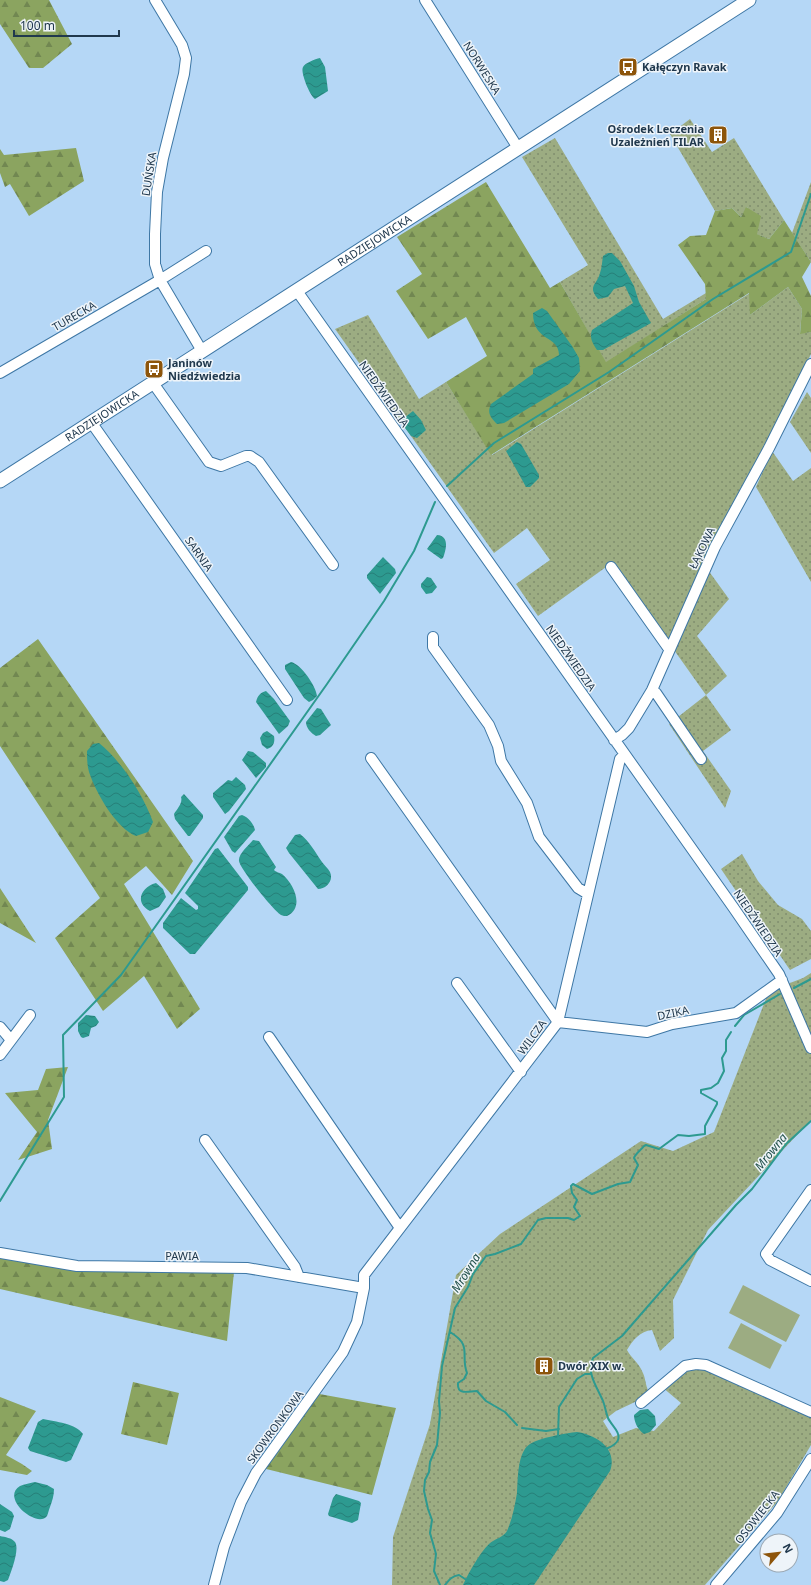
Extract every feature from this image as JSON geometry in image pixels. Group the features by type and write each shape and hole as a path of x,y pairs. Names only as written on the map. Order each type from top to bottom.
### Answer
{"main road":[{"name":"RADZIEJOWICKA","path":"0,480 749,0"}],"street":[{"name":"DUŃSKA","path":"155,0 182,46 186,58 184,74 163,158 157,192 155,264 160,280 202,351"},
{"name":"NORWESKA","path":"425,0 518,148"},
{"name":"TURECKA","path":"0,373 160,280 206,251"},
{"name":"NIEDŹWIEDZIA","path":"297,291 733,908 782,980 811,1048"},
{"name":"ŁĄKOWA","path":"614,740 629,728 652,690 715,547 769,448 811,364"},
{"path":"153,383 209,462 221,466 246,456 250,456 259,462 333,565"},
{"name":"SARNIA","path":"91,422 287,700"},
{"path":"611,567 670,649"},
{"path":"433,637 433,647 489,725 498,746 503,766 527,803 539,837 578,888 588,894"},
{"path":"652,690 656,693 701,759"},
{"name":"WILCZA","path":"364,1288 364,1275 558,1022 620,759 624,755"},
{"path":"371,758 558,1022"},
{"name":"DZIKA","path":"558,1022 647,1032 672,1024 736,1013 782,980"},
{"path":"457,983 521,1072"},
{"path":"0,1055 30,1015"},
{"path":"0,1027 11,1040"},
{"path":"269,1037 400,1228"},
{"path":"205,1140 295,1267 299,1277"},
{"path":"811,1190 766,1254 770,1260 811,1280"},
{"name":"PAWIA","path":"0,1253 77,1266 247,1268 364,1288"},
{"name":"SKOWRONKOWA","path":"214,1585 224,1547 241,1502 256,1473 343,1352 357,1322 364,1288"},
{"path":"641,1402 685,1366 696,1364 706,1365 811,1412"},
{"name":"OSOWIECKA","path":"716,1585 774,1517 811,1459"}],"shaded area":[{"path":"690,119 712,152 734,138 784,220 769,239 756,234 747,207 741,217 732,208 715,211 670,134"},
{"path":"555,138 663,319 706,293 706,299 606,363 560,282 588,265 522,157"},
{"path":"811,182 811,262 792,233"},
{"path":"788,287 802,309 800,333 811,332 811,354 669,640 613,562 538,616 516,584 550,560 527,528 494,553 335,329 368,315 419,399 446,382 492,455 750,293 750,315"},
{"path":"807,392 811,398 811,453 790,422"},
{"path":"772,451 793,481 811,468 811,582 756,487"},
{"path":"708,570 729,599 697,636 727,676 706,695 674,650"},
{"path":"706,695 731,730 703,751 731,791 725,808 669,724"},
{"path":"742,854 758,881 778,905 802,919 811,931 811,959 790,970 721,869"},
{"path":"811,973 811,1120 708,1230 673,1300 674,1338 660,1351 652,1330 644,1332 637,1337 627,1350 641,1368 649,1392 637,1401 616,1411 603,1421 613,1437 636,1428 654,1431 681,1403 662,1387 694,1365 705,1368 811,1417 811,1445 778,1501 705,1585 392,1585 393,1537 430,1424 456,1275 500,1234 641,1141 673,1151 714,1132 769,991 803,978"},
{"path":"743,1285 800,1315 786,1342 729,1313"},
{"path":"741,1323 782,1345 770,1369 728,1348"}],"green space":[{"path":"0,0 49,0 72,44 43,68 29,68 0,24"},
{"path":"76,148 84,181 29,216 10,184 5,187 0,173 0,149 4,155"},
{"path":"486,182 550,288 560,282 606,362 706,299 705,284 678,245 690,236 706,235 715,211 732,208 741,217 746,207 761,216 757,234 769,239 784,220 811,262 802,277 811,296 811,332 800,334 802,309 788,287 750,315 749,293 491,455 446,382 487,356 466,317 428,339 396,291 422,274 397,237"},
{"path":"38,639 193,861 172,895 146,866 124,884 200,1009 177,1029 144,976 103,1011 55,938 100,898 0,746 0,668"},
{"path":"0,888 36,943 0,923"},
{"path":"68,1067 48,1120 52,1149 18,1160 37,1132 5,1093 38,1090 46,1069"},
{"path":"0,1256 234,1272 227,1341 0,1289"},
{"path":"133,1382 179,1393 167,1445 121,1434"},
{"path":"314,1393 396,1408 372,1495 258,1467"},
{"path":"0,1397 36,1411 6,1455 32,1471 27,1475 0,1470"}],"water":[{"path":"320,58 325,67 328,91 315,99 306,84 302,70 306,64"},
{"path":"608,253 612,253 620,261 634,286 639,302 651,323 603,350 597,350 591,338 592,330 633,303 625,286 614,289 608,297 598,299 593,291 602,267 603,256"},
{"path":"542,308 547,311 572,346 579,358 580,371 569,384 504,423 497,424 490,415 489,410 491,404 533,374 533,369 559,355 555,344 541,334 534,322 533,313"},
{"path":"413,411 421,420 426,430 417,438 411,436 400,421"},
{"path":"517,442 521,444 539,475 539,478 530,487 526,487 506,451"},
{"path":"437,535 444,538 446,544 443,558 441,559 427,549"},
{"path":"383,557 395,569 396,573 380,594 367,578 367,575"},
{"path":"427,577 431,578 437,587 432,593 426,594 421,587 421,584"},
{"path":"291,662 299,667 311,681 317,696 313,700 309,702 304,698 285,669 285,665"},
{"path":"266,691 274,699 290,721 288,726 279,734 256,702 260,695"},
{"path":"317,708 321,709 331,725 320,735 316,736 309,730 306,722"},
{"path":"267,731 274,736 274,744 267,749 262,745 260,738 263,733"},
{"path":"99,743 115,759 137,789 153,822 148,832 136,836 121,826 96,790 89,772 87,751 93,744"},
{"path":"248,751 253,752 266,763 266,767 256,778 242,760"},
{"path":"236,777 245,785 246,789 225,814 213,797 213,793 228,780 232,781"},
{"path":"184,794 203,815 203,818 190,836 188,836 175,819 174,814 180,804 181,797"},
{"path":"242,815 250,821 255,830 235,853 232,851 224,837 239,816"},
{"path":"300,834 310,844 330,872 330,881 324,888 318,889 286,848 295,835"},
{"path":"253,840 259,841 276,867 274,870 282,874 294,889 296,895 296,907 287,916 281,915 271,906 257,889 239,861 240,855"},
{"path":"218,848 248,887 248,890 195,954 190,954 163,928 163,923 181,898 196,910 198,909 198,906 185,893 215,849"},
{"path":"156,883 163,889 166,897 159,907 150,911 142,904 141,896 146,888"},
{"path":"86,1015 95,1016 99,1022 96,1026 91,1028 89,1036 83,1038 78,1031 78,1023"},
{"path":"648,1409 655,1416 656,1425 650,1432 644,1434 637,1426 634,1415 640,1410"},
{"path":"43,1419 70,1425 80,1430 83,1434 71,1460 66,1462 30,1451 28,1448 38,1422"},
{"path":"577,1432 592,1436 604,1444 611,1456 612,1463 610,1471 534,1585 463,1585 474,1563 485,1548 491,1542 504,1535 507,1531 512,1517 517,1493 520,1460 526,1448 530,1444 540,1440"},
{"path":"35,1482 47,1485 54,1489 53,1498 47,1516 42,1519 29,1515 22,1510 14,1498 15,1491 20,1486"},
{"path":"336,1494 359,1501 361,1503 358,1520 352,1523 329,1516 328,1514 333,1498"},
{"path":"0,1504 12,1512 14,1516 10,1529 5,1532 0,1530"},
{"path":"0,1536 12,1540 16,1545 16,1555 11,1572 8,1580 4,1582 0,1581"}],"waterway":[{"path":"447,486 494,443 609,372 713,299 791,252 811,194"},
{"path":"0,1201 64,1097 63,1035 121,975 327,684 384,601 414,551 435,502"},
{"name":"Mrowna","path":"794,988 811,979"},
{"name":"Mrowna","path":"735,1026 744,1015 780,994"},
{"name":"Mrowna","path":"440,1585 434,1571 436,1554 430,1533 432,1520 424,1491 425,1480 429,1472 430,1462 437,1445 442,1366 455,1308 468,1287 473,1274 486,1256 521,1244 538,1220 546,1218 568,1218 574,1220 580,1216 574,1207 577,1200 572,1193 571,1186 573,1184 592,1194 618,1184 630,1182 638,1165 634,1158 644,1146 646,1145 659,1149 678,1135 689,1136 705,1134 705,1126 717,1102 701,1093 701,1090 711,1088 718,1083 724,1071 722,1058 726,1051 726,1040 731,1032"},
{"name":"Mrowna","path":"606,1449 613,1446 619,1437 617,1431 608,1418 603,1401 593,1380 591,1369 593,1358 622,1336 736,1205 752,1189 786,1144 811,1121"},
{"name":"Mrowna","path":"450,1332 457,1337 464,1346 465,1366 467,1373 464,1379 458,1383 459,1390 464,1392 477,1391 486,1401 505,1412 517,1425"},
{"name":"Mrowna","path":"558,1436 559,1407 577,1379 585,1374 590,1374"},
{"path":"522,1428 546,1431 559,1429"},
{"name":"Mrowna","path":"445,1585 453,1577 459,1575 468,1581"}],"place":[{"name":"Kałęczyn Ravak","path":"628,67"},
{"name":"Ośrodek Leczenia Uzależnień FILAR","path":"718,135"},
{"name":"Janinów Niedźwiedzia","path":"154,369"},
{"name":"Dwór XIX w.","path":"544,1366"}]}
